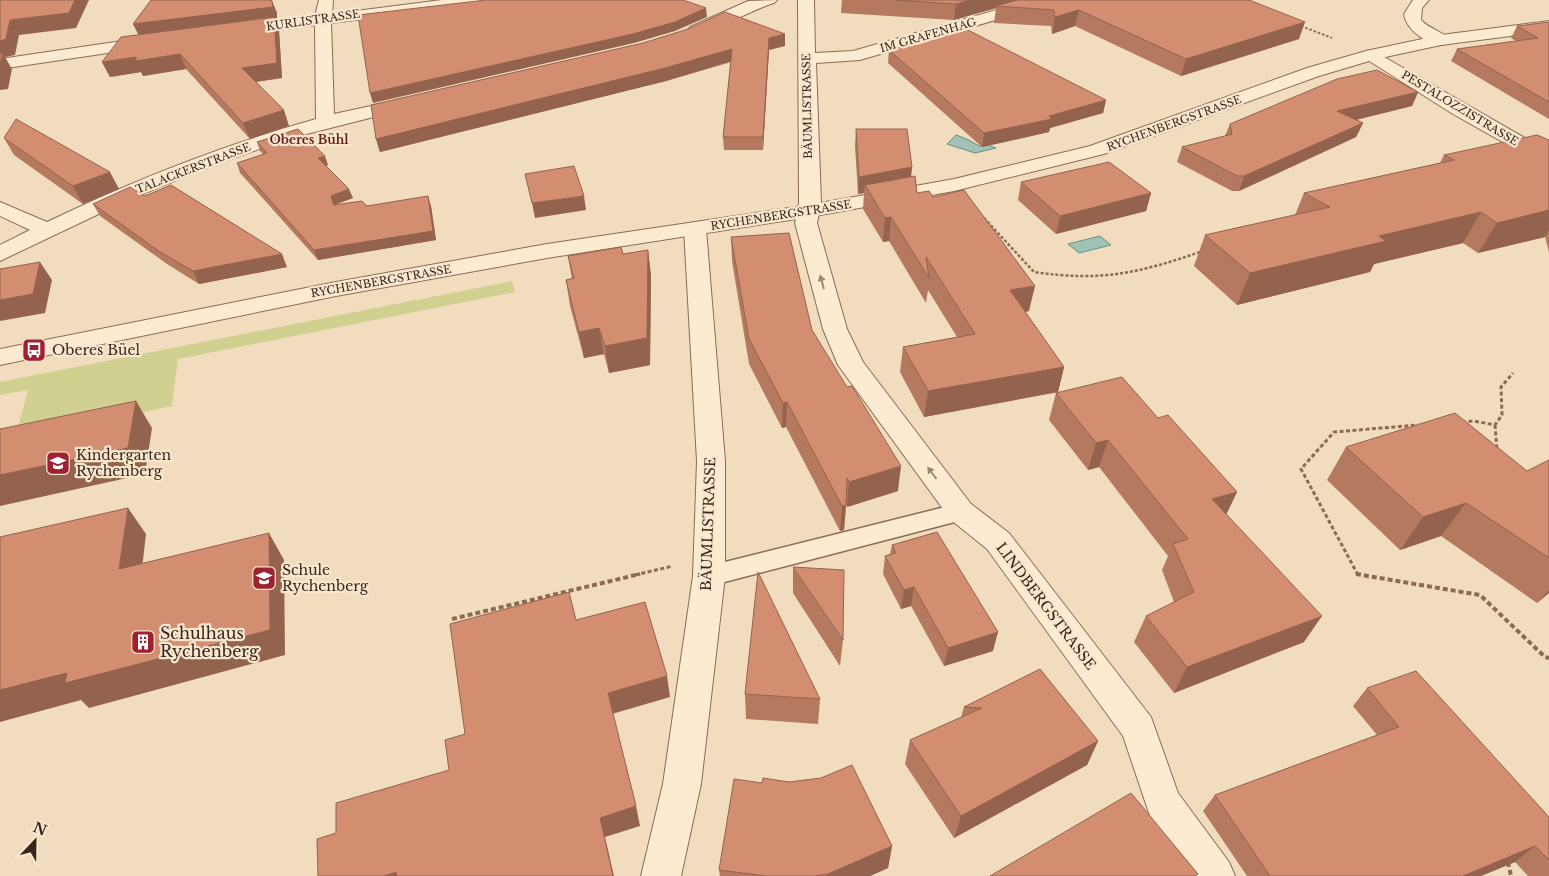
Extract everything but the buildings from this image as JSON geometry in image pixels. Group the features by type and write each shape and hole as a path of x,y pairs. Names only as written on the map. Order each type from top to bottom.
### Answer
{"street":[{"path":"325,122 323,18 326,0"},
{"name":"KURLISTRASSE","path":"226,32 323,18 479,0"},
{"path":"682,36 753,4 769,0"},
{"name":"BÄUMLISTRASSE","path":"806,0 809,211"},
{"name":"IM GRAFENHAG","path":"806,60 854,56 1048,0"},
{"path":"1421,0 1412,12 1415,25 1441,40"},
{"name":"RYCHENBERGSTRASSE","path":"0,357 336,289 547,251 809,211 954,185 1098,150 1314,72 1372,55 1441,40 1549,26"},
{"path":"0,64 167,39"},
{"name":"PESTALOZZISTRASSE","path":"1372,55 1460,110 1549,160"},
{"name":"TALACKERSTRASSE","path":"0,254 46,230 152,183 248,147 325,122 420,100"},
{"path":"0,208 46,230"},
{"name":"LINDBERGSTRASSE","path":"809,211 806,223 835,329 851,365 961,512 998,541 1138,728 1164,803 1215,876"},
{"name":"BÄUMLISTRASSE","path":"662,876 682,784 709,576 711,461 695,229"}],"lane":[{"path":"709,576 961,512"}],"path":[{"path":"1298,25 1333,39"},
{"path":"981,215 1034,272 1077,278 1107,276 1158,266 1204,251"},
{"path":"1498,453 1495,424 1502,415 1501,387 1514,373"},
{"path":"1454,422 1474,421 1495,424"},
{"path":"1424,425 1334,432 1301,470 1357,575 1480,595 1545,657 1549,658"},
{"path":"452,619 645,572"},
{"path":"1507,859 1512,876"}],"green space":[{"path":"512,281 515,292 178,359 172,406 15,439 28,390 0,395 0,382"}],"shaded area":[{"path":"956,135 979,146 988,145 996,148 975,153 947,144"},
{"path":"1100,236 1111,245 1079,253 1068,244"}],"place":[{"name":"Oberes Büel","path":"34,350"},
{"name":"Kindergarten Rychenberg","path":"58,463"},
{"name":"Schule Rychenberg","path":"264,578"},
{"name":"Schulhaus Rychenberg","path":"143,642"}],"district":[{"name":"Oberes Bühl","path":"309,139"}]}
